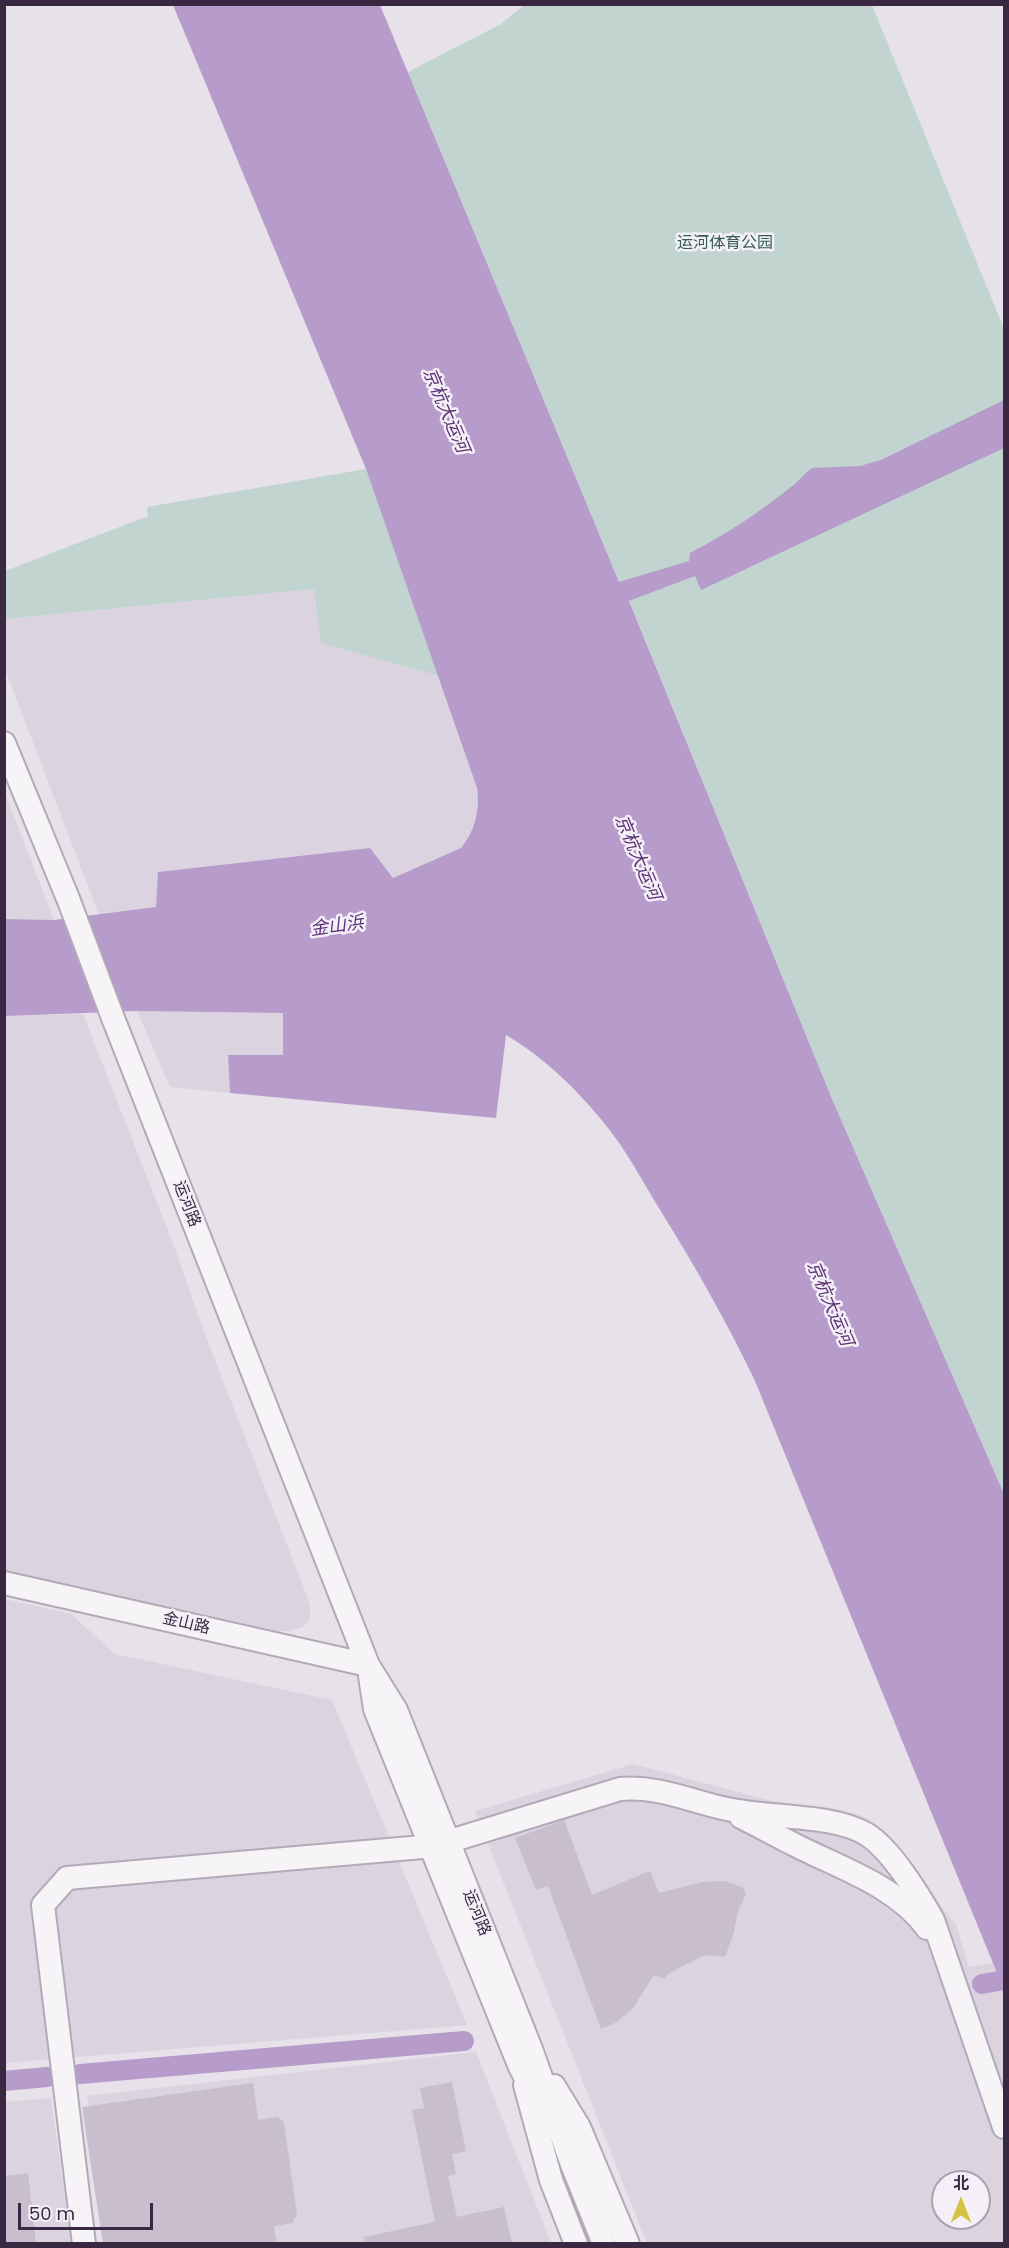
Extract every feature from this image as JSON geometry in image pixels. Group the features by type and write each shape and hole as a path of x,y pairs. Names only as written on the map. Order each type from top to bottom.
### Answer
{"street":[{"name":"运河路","path":"4,743 69,901 368,1665 375,1709 439,1844 525,2058 604,2244"},
{"name":"金山路","path":"4,1583 368,1665"},
{"path":"84,2244 43,1905 67,1878 439,1844 620,1788 641,1787 727,1809 845,1825 867,1834 891,1858 915,1889 933,1920 1005,2127"},
{"path":"727,1809 897,1898 919,1917 942,1949"},
{"name":"运河路","path":"525,2058 551,2180 576,2244"},
{"path":"525,2058 579,2127 627,2244"}],"shaded area":[{"path":"314,589 322,643 439,676 477,788 477,814 467,841 461,848 393,878 370,848 159,872 156,907 99,915 5,669 5,619"},
{"path":"5,793 54,920 5,919"},
{"path":"137,1011 283,1013 283,1055 228,1055 230,1093 170,1087"},
{"path":"83,1014 307,1596 310,1615 303,1627 276,1631 5,1571 5,1016"},
{"path":"5,1599 71,1614 115,1654 332,1700 467,2025 5,2063"},
{"path":"633,1764 776,1802 832,1808 854,1813 870,1820 885,1831 957,1927 969,1967 993,1963 1004,1990 1004,2243 647,2243 475,1811"},
{"path":"476,2052 551,2243 111,2243 87,2096"},
{"path":"51,2098 71,2243 5,2244 5,2102"}],"green space":[{"name":"运河体育公园","path":"524,5 872,5 1004,329 1004,1494 832,1099 629,600 619,582 408,72 501,24"},
{"path":"366,469 439,676 321,643 314,589 5,619 5,571 148,516 147,507"}],"water":[{"path":"173,5 380,5 619,582 689,561 690,553 755,514 794,485 812,468 860,466 881,460 1004,400 1004,448 701,590 695,576 629,601 832,1099 1004,1494 1004,1990 755,1381 701,1278 626,1153 596,1113 568,1084 538,1057 506,1035 496,1118 230,1093 228,1055 283,1055 283,1013 137,1011 5,1016 4,919 54,920 156,907 158,872 370,848 393,878 461,848 470,835 477,812 477,788 366,469"}],"building":[{"path":"564,1820 592,1895 650,1871 659,1893 703,1882 725,1881 742,1887 746,1894 738,1911 734,1932 725,1957 709,1955 701,1957 669,1973 664,1979 654,1975 633,2008 617,2022 601,2029 548,1886 536,1890 515,1838"},
{"path":"452,2082 466,2151 452,2154 456,2174 448,2176 457,2217 504,2207 512,2244 365,2244 364,2237 435,2222 412,2110 424,2108 420,2088"},
{"path":"253,2083 258,2120 278,2117 284,2123 297,2214 292,2223 274,2226 277,2244 103,2244 82,2107"},
{"path":"28,2173 36,2244 4,2244 4,2176"}],"waterway":[{"path":"982,1984 1004,1980"},
{"path":"80,2074 464,2041"},
{"path":"4,2081 47,2077"}],"water label":[{"name":"京杭大运河","path":"445,411"},
{"name":"京杭大运河","path":"637,858"},
{"name":"金山浜","path":"337,927"},
{"name":"京杭大运河","path":"829,1304"}]}
